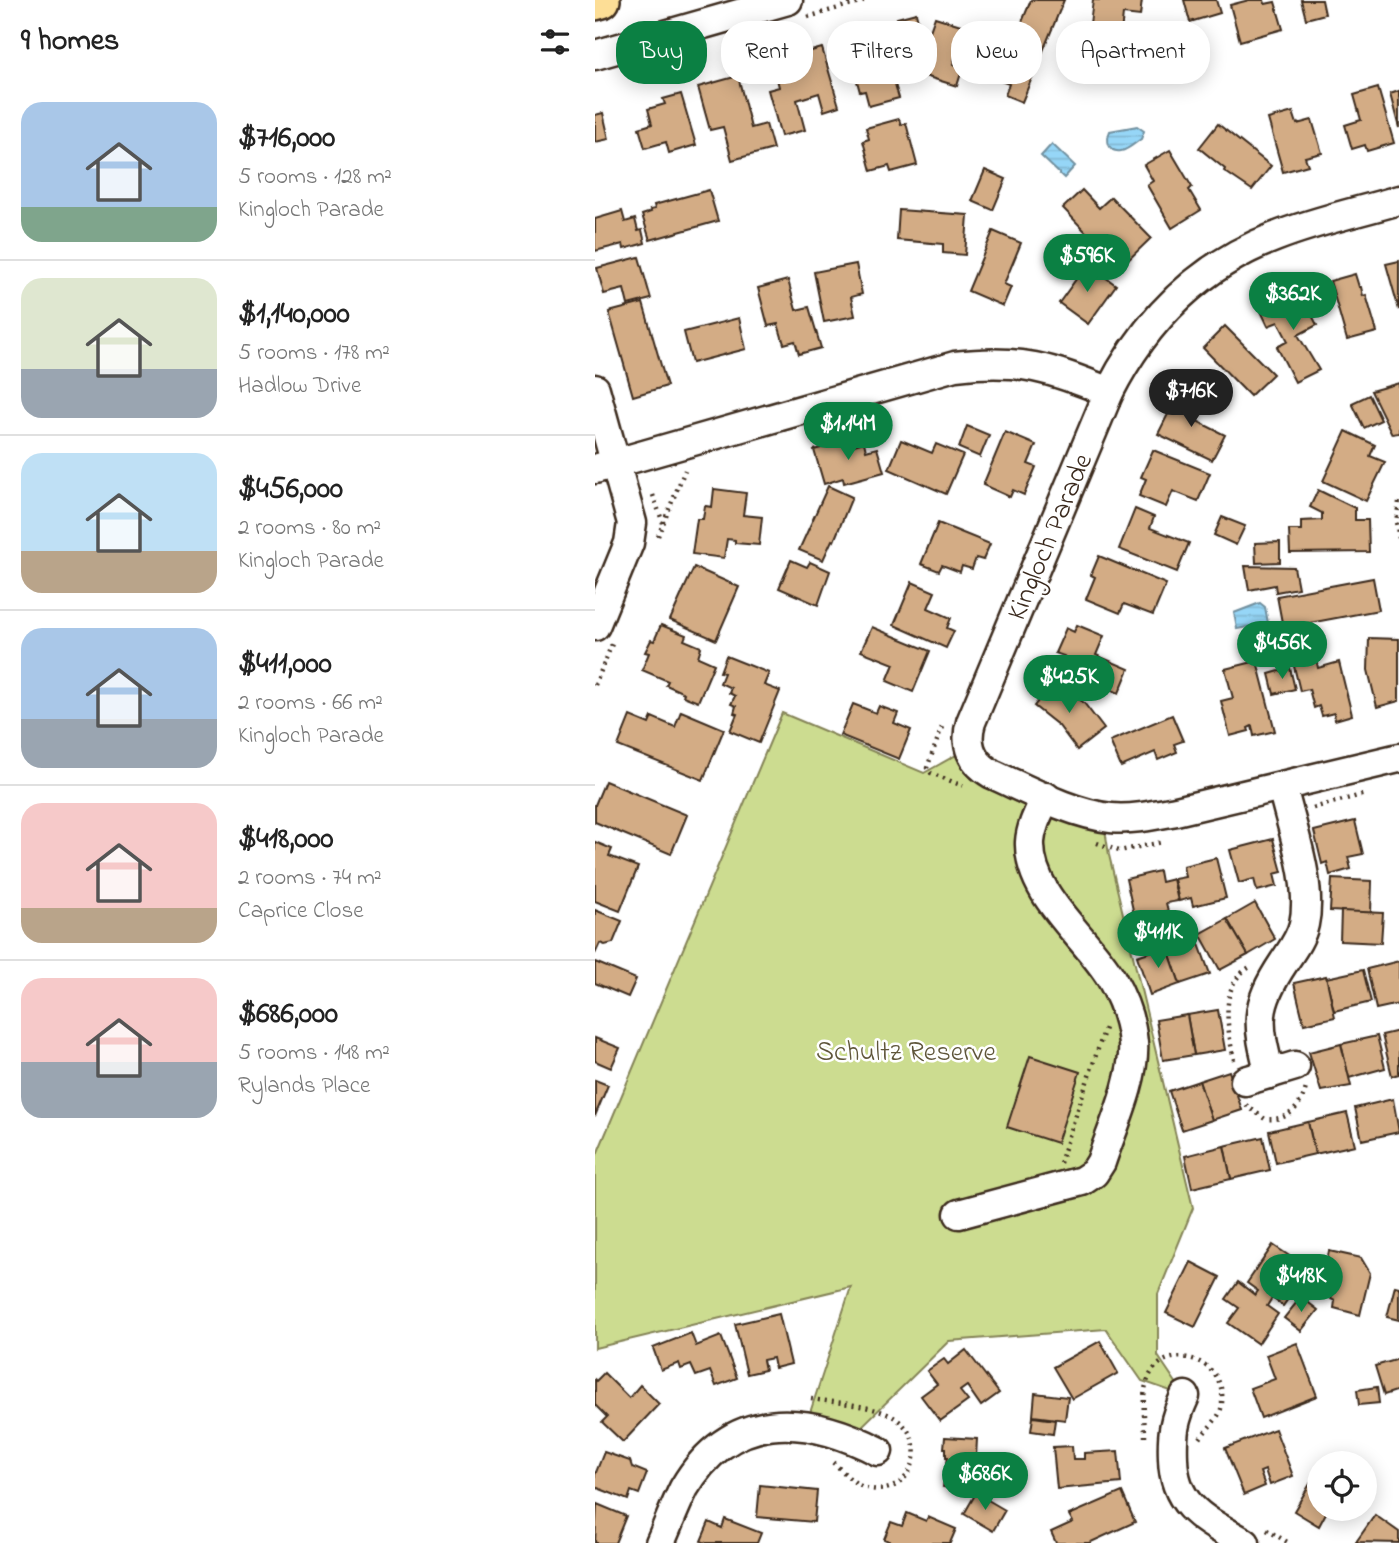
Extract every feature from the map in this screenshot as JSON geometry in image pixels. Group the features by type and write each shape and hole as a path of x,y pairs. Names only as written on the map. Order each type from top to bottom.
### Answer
{"main road":[{"path":"595,2 601,0"}],"street":[{"path":"595,55 788,0"},
{"name":"Kingloch Parade","path":"1399,200 1272,238 1211,271 1161,313 1128,359 1109,392 968,730 969,748 983,770 1094,815 1125,819 1166,813 1399,758"},
{"path":"606,466 955,366 998,362 1024,364 1046,368 1109,392"},
{"path":"595,390 606,466 631,515 629,543 595,626"},
{"path":"1270,1074 1261,1032 1262,1002 1267,988 1299,940 1304,927 1307,903 1304,878 1282,786"},
{"path":"960,1214 1082,1181 1094,1173 1101,1162 1131,1074 1131,1029 1117,991 1102,966 1037,879 1030,842 1036,817 1046,797"},
{"path":"1185,1396 1176,1416 1172,1437 1174,1481 1179,1494 1199,1515 1245,1543"},
{"path":"660,1543 695,1472 721,1446 737,1435 770,1425 799,1424 851,1437 878,1451"}],"path":[{"path":"651,489 663,524"},
{"path":"1399,502 1396,522 1399,537"},
{"path":"943,724 927,768 931,773 966,788"},
{"path":"1087,839 1119,851 1176,839"},
{"path":"1051,1189 1117,991"},
{"path":"803,1398 888,1414 905,1427 912,1437 915,1458 912,1470 906,1478 883,1489 857,1484 824,1455"}],"green space":[{"name":"Schultz Reserve","path":"782,713 924,773 969,748 1103,817 1109,855 1193,1208 1158,1294 1158,1356 1185,1396 1142,1381 1106,1329 949,1341 851,1437 806,1425 851,1287 595,1348 595,1159"}],"water":[{"path":"1137,126 1144,131 1141,139 1124,150 1111,148 1108,142 1110,131"},
{"path":"1052,144 1075,166 1064,178 1041,156"},
{"path":"1260,603 1265,607 1268,623 1237,629 1234,613"}],"building":[{"path":"1031,0 1064,0 1042,53 1042,21 1022,21"},
{"path":"1093,0 1142,0 1140,16 1123,14 1122,21 1090,21"},
{"path":"1184,0 1216,0 1220,13 1190,21"},
{"path":"1249,0 1264,0 1265,4 1275,2 1283,29 1240,41 1230,5"},
{"path":"1301,0 1322,0 1325,14 1306,19"},
{"path":"916,13 918,21 898,21 897,18"},
{"path":"935,17 951,22 951,84 957,86 937,80 937,21 934,21"},
{"path":"822,48 827,65 827,84 833,84 839,106 824,111 819,93 797,100 805,130 781,136 768,90 779,87 778,84 813,84 813,50"},
{"path":"721,81 721,84 740,84 751,128 766,124 773,149 732,160 723,127 710,130 698,87"},
{"path":"858,84 895,84 899,98 869,106 865,91 860,92"},
{"path":"1009,84 1029,84 1022,102 1005,95"},
{"path":"1378,88 1394,143 1367,151 1365,145 1352,149 1345,125 1361,120 1354,95"},
{"path":"1399,91 1399,128 1390,94"},
{"path":"681,94 696,145 669,153 666,142 645,148 639,128 652,124 648,109 665,104 663,99"},
{"path":"1293,112 1297,124 1312,120 1322,153 1305,157 1308,165 1283,172 1268,119"},
{"path":"603,113 609,139 595,142 595,115"},
{"path":"899,119 901,125 906,123 917,165 891,172 889,166 871,171 863,141 869,139 866,128"},
{"path":"1218,124 1271,166 1252,190 1224,171 1225,169 1199,148"},
{"path":"1170,150 1192,187 1189,190 1201,210 1172,228 1147,185 1153,181 1144,165"},
{"path":"985,170 1006,179 993,210 972,201"},
{"path":"709,190 718,221 650,240 642,215 655,209 654,205"},
{"path":"1082,190 1099,208 1111,197 1151,238 1120,268 1063,208"},
{"path":"899,210 968,215 965,255 943,253 943,244 897,240"},
{"path":"622,211 625,222 635,219 638,231 642,230 645,243 624,249 623,244 595,251 595,219"},
{"path":"993,231 1021,243 1004,284 1011,287 1003,306 968,291"},
{"path":"639,257 651,299 628,305 624,289 604,294 597,268"},
{"path":"1399,261 1399,310 1386,264"},
{"path":"856,264 862,294 851,297 855,316 824,322 814,272"},
{"path":"1087,264 1116,285 1088,324 1059,303"},
{"path":"1355,274 1363,296 1366,295 1377,332 1347,340 1330,281"},
{"path":"788,280 796,310 809,307 821,348 799,354 795,341 784,344 778,324 768,326 758,288"},
{"path":"1299,289 1317,325 1298,335 1319,370 1295,382 1277,347 1288,341 1278,322 1268,326 1260,309"},
{"path":"643,303 667,386 633,396 609,312"},
{"path":"739,318 746,349 692,363 684,332"},
{"path":"1225,326 1273,374 1250,396 1203,348"},
{"path":"1399,383 1399,433 1392,434 1371,391"},
{"path":"1178,394 1204,407 1197,421 1225,435 1212,460 1158,434"},
{"path":"1369,395 1381,420 1364,428 1352,403"},
{"path":"967,426 989,435 980,457 959,448"},
{"path":"1346,431 1375,445 1370,456 1385,462 1366,501 1323,481"},
{"path":"1005,432 1036,445 1028,464 1036,467 1024,495 1013,490 1010,497 983,485"},
{"path":"852,439 854,445 864,442 866,451 877,448 884,472 844,483 843,478 824,484 814,450"},
{"path":"901,440 932,453 936,444 963,455 946,494 889,469"},
{"path":"1153,450 1210,473 1198,501 1173,491 1166,507 1139,496 1146,479 1141,477"},
{"path":"828,486 852,497 823,560 799,550"},
{"path":"714,489 746,493 743,515 762,517 759,545 735,543 735,540 727,539 724,558 692,554 697,519 703,519 705,506 712,507"},
{"path":"1318,490 1355,508 1355,520 1368,520 1369,552 1290,553 1289,530 1301,530 1301,521 1322,520 1322,513 1310,507"},
{"path":"1135,509 1154,517 1150,528 1189,543 1177,572 1119,549"},
{"path":"1222,517 1245,526 1236,545 1214,535"},
{"path":"938,523 990,544 983,560 976,558 972,569 962,566 960,572 942,565 939,571 921,564"},
{"path":"1280,542 1280,562 1256,563 1255,543"},
{"path":"1099,556 1166,584 1153,615 1124,604 1120,613 1086,599 1095,577 1091,575"},
{"path":"791,560 807,567 810,562 830,571 818,605 779,588"},
{"path":"1245,566 1294,567 1298,588 1276,592 1275,585 1249,590"},
{"path":"694,567 739,587 716,640 670,620"},
{"path":"1373,578 1379,610 1283,628 1277,596"},
{"path":"912,582 935,592 928,608 951,618 947,628 954,631 946,648 894,625"},
{"path":"661,625 686,635 684,640 701,647 698,657 714,664 698,702 666,685 668,681 642,670 649,653 645,652 651,640 654,641"},
{"path":"1077,625 1104,636 1096,655 1129,669 1119,693 1059,668 1064,656 1055,653 1066,628 1074,632"},
{"path":"872,627 930,651 913,692 887,681 894,664 861,651"},
{"path":"1369,638 1399,639 1399,701 1377,707 1368,670"},
{"path":"1315,653 1318,668 1339,662 1352,715 1335,720 1334,713 1322,716 1319,706 1314,708 1309,689 1300,691 1292,658"},
{"path":"726,656 769,673 764,685 780,691 759,743 730,731 737,714 734,713 736,706 731,704 735,696 729,693 731,688 720,683 724,673 720,672"},
{"path":"1257,661 1275,731 1254,736 1252,726 1248,728 1249,731 1230,736 1221,701 1233,698 1225,669"},
{"path":"1290,668 1295,689 1274,694 1269,674"},
{"path":"1055,680 1084,703 1104,729 1077,750 1059,726 1034,706"},
{"path":"853,704 876,713 879,706 898,713 894,723 911,730 899,759 840,735"},
{"path":"681,711 724,729 703,780 618,746 630,716 649,724 652,717 675,727"},
{"path":"1172,715 1183,741 1174,744 1177,752 1158,760 1155,752 1121,767 1110,741"},
{"path":"605,781 687,815 671,854 595,822 595,805"},
{"path":"1355,821 1363,854 1348,857 1351,869 1330,875 1327,862 1322,864 1314,831"},
{"path":"1273,839 1282,872 1274,874 1277,886 1257,891 1254,879 1239,883 1230,850"},
{"path":"595,842 612,849 609,856 638,867 620,911 595,901"},
{"path":"1216,858 1226,898 1193,906 1191,898 1179,901 1174,879 1185,877 1183,866"},
{"path":"1159,871 1161,882 1173,879 1178,901 1166,903 1168,911 1135,919 1126,879"},
{"path":"1332,879 1372,881 1371,913 1330,911"},
{"path":"1255,903 1275,939 1248,955 1227,919"},
{"path":"595,910 622,921 613,943 600,943 595,954"},
{"path":"1341,911 1383,913 1381,943 1340,941"},
{"path":"1227,919 1248,955 1220,970 1200,934"},
{"path":"1196,936 1210,974 1180,984 1167,946"},
{"path":"1167,946 1180,984 1150,995 1137,956"},
{"path":"1399,961 1399,1004 1376,1009 1367,969"},
{"path":"595,962 636,979 628,997 595,983"},
{"path":"1363,970 1371,1002 1334,1011 1326,978"},
{"path":"1326,976 1335,1017 1304,1024 1294,983"},
{"path":"1218,1010 1225,1050 1194,1055 1187,1015"},
{"path":"1187,1015 1194,1055 1163,1060 1156,1020"},
{"path":"1399,1031 1399,1074 1392,1076 1382,1035"},
{"path":"1377,1036 1385,1068 1349,1078 1341,1044"},
{"path":"595,1038 620,1048 611,1068 595,1061"},
{"path":"1341,1044 1351,1086 1321,1091 1309,1052"},
{"path":"1030,1056 1080,1072 1057,1143 1007,1127"},
{"path":"1229,1071 1242,1110 1212,1120 1199,1081"},
{"path":"595,1080 608,1085 595,1116"},
{"path":"1199,1081 1212,1120 1182,1130 1169,1091"},
{"path":"1393,1099 1399,1132 1362,1140 1355,1108"},
{"path":"1347,1113 1355,1145 1315,1154 1308,1122"},
{"path":"1308,1122 1315,1154 1276,1163 1269,1131"},
{"path":"1263,1137 1270,1170 1231,1179 1224,1146"},
{"path":"1224,1146 1231,1179 1192,1188 1185,1156"},
{"path":"1273,1245 1309,1269 1283,1306 1272,1298 1267,1306 1278,1314 1258,1344 1228,1323 1239,1308 1226,1299 1238,1282 1255,1295 1258,1291 1247,1283"},
{"path":"1329,1251 1361,1258 1370,1273 1360,1315 1334,1308 1335,1301 1331,1299 1335,1286 1329,1284 1332,1271 1325,1270"},
{"path":"1191,1262 1220,1277 1195,1327 1166,1313"},
{"path":"1395,1286 1399,1287 1399,1320 1387,1317"},
{"path":"1301,1297 1318,1310 1301,1331 1284,1318"},
{"path":"779,1314 791,1364 775,1368 773,1358 763,1360 765,1370 747,1374 735,1324"},
{"path":"691,1333 696,1346 721,1336 737,1378 716,1386 710,1371 696,1376 691,1365 681,1369 679,1363 661,1370 653,1348"},
{"path":"1100,1341 1118,1373 1072,1399 1053,1367"},
{"path":"1297,1343 1317,1396 1261,1418 1250,1388 1275,1379 1266,1355"},
{"path":"966,1350 999,1393 981,1406 967,1386 960,1391 968,1401 940,1421 921,1396 937,1384 927,1371 944,1359 948,1364"},
{"path":"1399,1359 1399,1390 1384,1395 1375,1366"},
{"path":"604,1373 629,1398 640,1385 659,1404 623,1442 602,1422 607,1417 595,1405 595,1380"},
{"path":"1377,1387 1379,1403 1359,1405 1357,1390"},
{"path":"1035,1393 1068,1397 1065,1420 1033,1416"},
{"path":"1033,1417 1055,1420 1053,1434 1031,1431"},
{"path":"1275,1429 1293,1476 1270,1485 1265,1470 1260,1472 1265,1486 1244,1495 1225,1448"},
{"path":"945,1437 977,1439 974,1494 960,1494 960,1490 943,1487 948,1457 944,1448"},
{"path":"1072,1446 1073,1459 1084,1459 1084,1453 1118,1451 1121,1483 1057,1489 1053,1447"},
{"path":"604,1452 630,1461 632,1467 647,1473 639,1494 631,1491 628,1500 595,1487 595,1475"},
{"path":"760,1485 817,1491 814,1522 757,1517"},
{"path":"1307,1489 1307,1519 1294,1511"},
{"path":"1122,1492 1135,1522 1089,1543 1056,1543 1051,1532 1073,1522 1069,1515"},
{"path":"976,1493 1005,1510 993,1531 964,1514"},
{"path":"597,1504 626,1516 615,1543 595,1543"},
{"path":"907,1513 926,1521 928,1517 956,1529 950,1543 893,1543 884,1539 891,1522 902,1526"},
{"path":"1377,1516 1399,1532 1399,1543 1356,1542 1371,1521 1377,1521"},
{"path":"725,1519 761,1533 757,1543 701,1541 709,1522 722,1528"}]}
